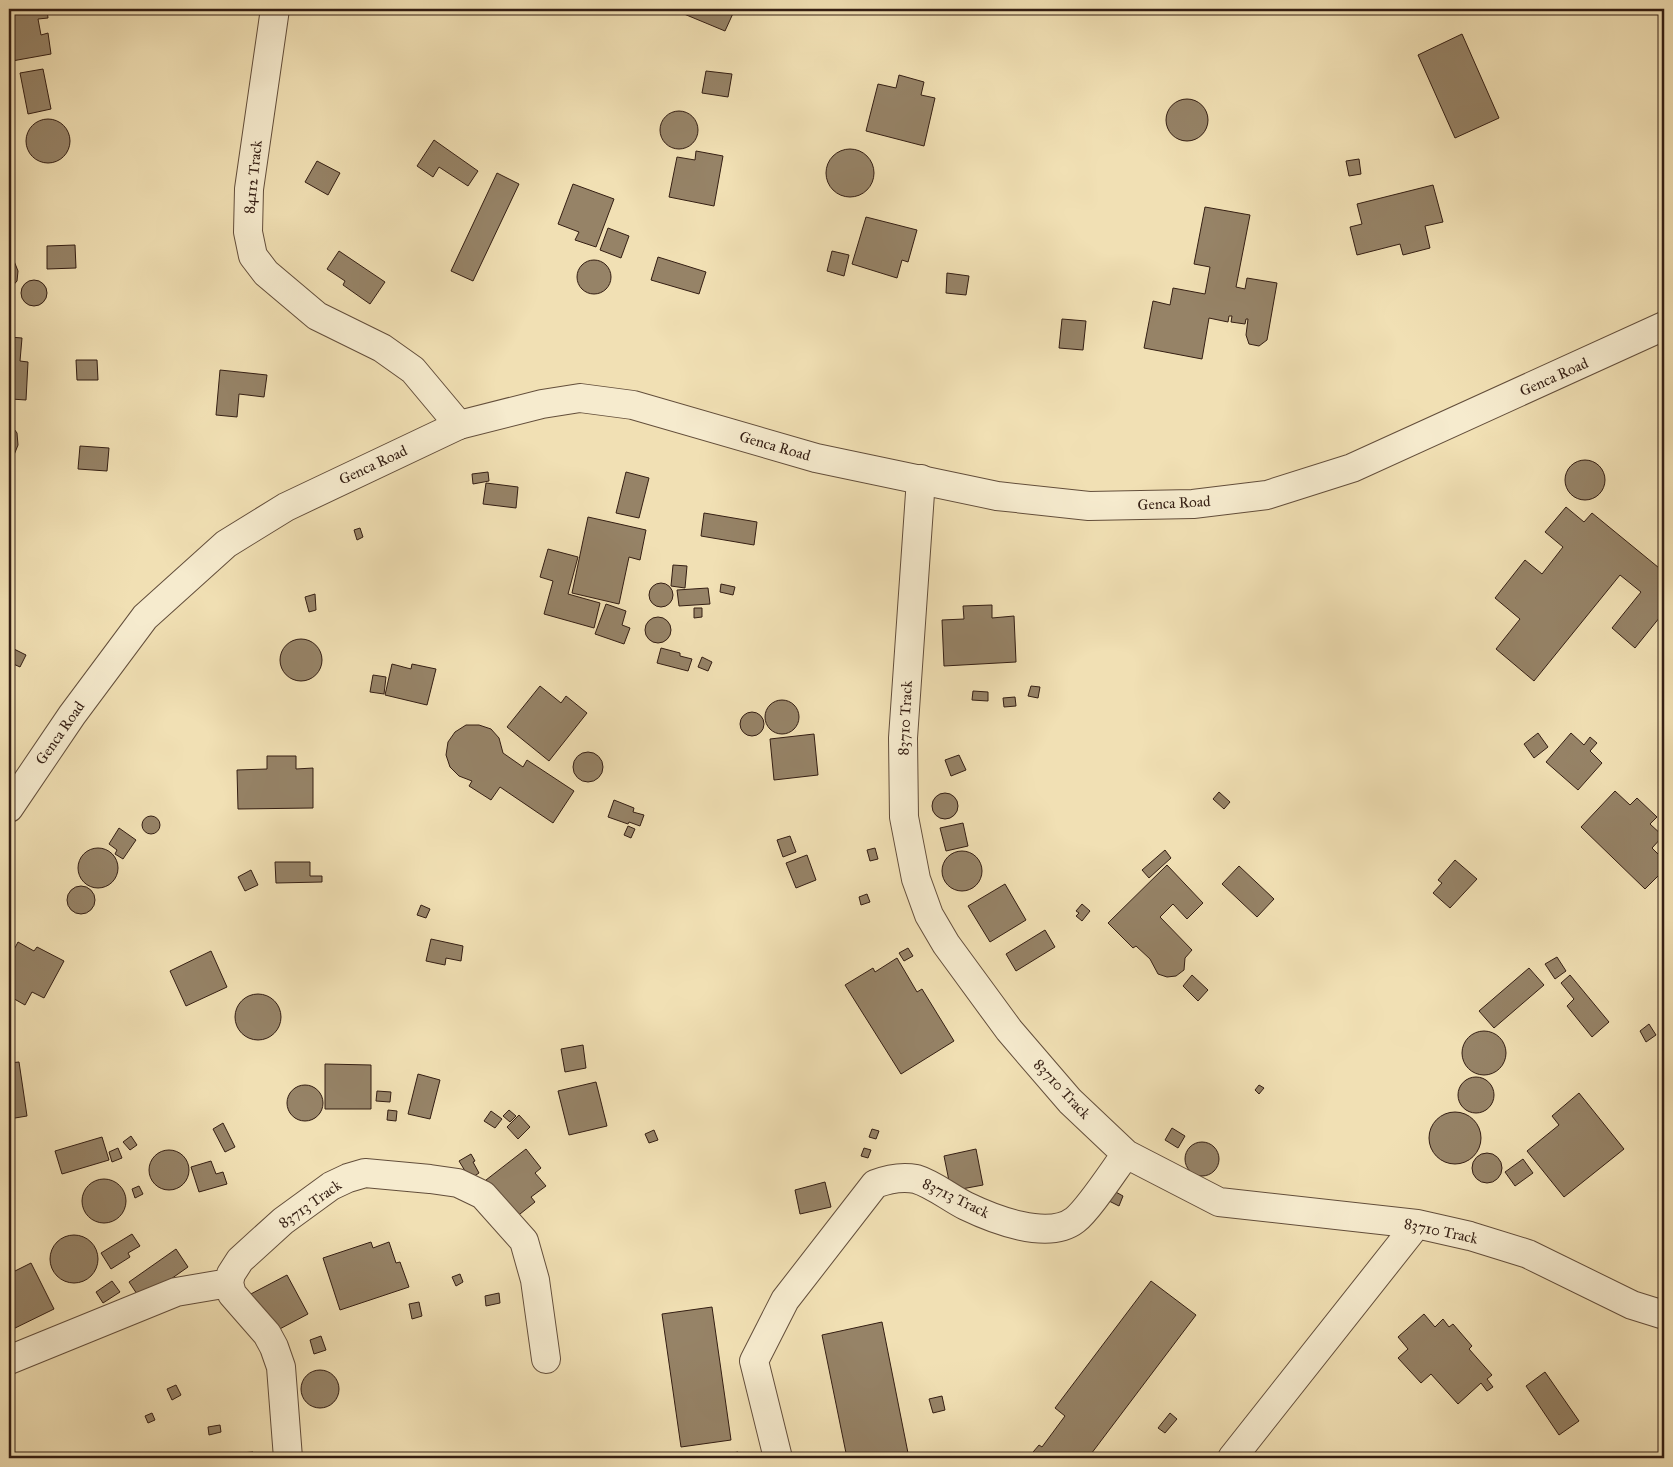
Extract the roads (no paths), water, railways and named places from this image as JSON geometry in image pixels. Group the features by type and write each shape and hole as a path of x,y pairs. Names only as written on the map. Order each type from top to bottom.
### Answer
{"street":[{"name":"84112 Track","path":"275,9 249,189 248,232 253,256 266,273 317,316 382,348 413,370 458,425"},
{"name":"Genca Road","path":"9,808 72,715 145,617 226,544 286,507 458,425 542,404 580,398 633,405 816,458 997,496 1089,506 1193,504 1267,495 1352,468 1664,326"},
{"name":"83710 Track","path":"921,479 903,738 904,817 916,879 929,915 946,944 1009,1030 1070,1100 1126,1154 1219,1202 1417,1224 1470,1236 1528,1254 1632,1305 1664,1314"},
{"name":"83713 Track","path":"778,1458 754,1361 785,1300 875,1184 887,1179 904,1177 918,1180 968,1207 1021,1227 1061,1226 1075,1220 1126,1154"},
{"name":"83713 Track","path":"229,1283 231,1274 240,1260 283,1221 331,1186 348,1178 365,1173 380,1173 458,1183 483,1195 524,1241 535,1280 546,1359"},
{"path":"1232,1458 1417,1224"},
{"path":"9,1360 176,1292 229,1283 232,1294 267,1334 281,1368 285,1396 288,1458"}]}
